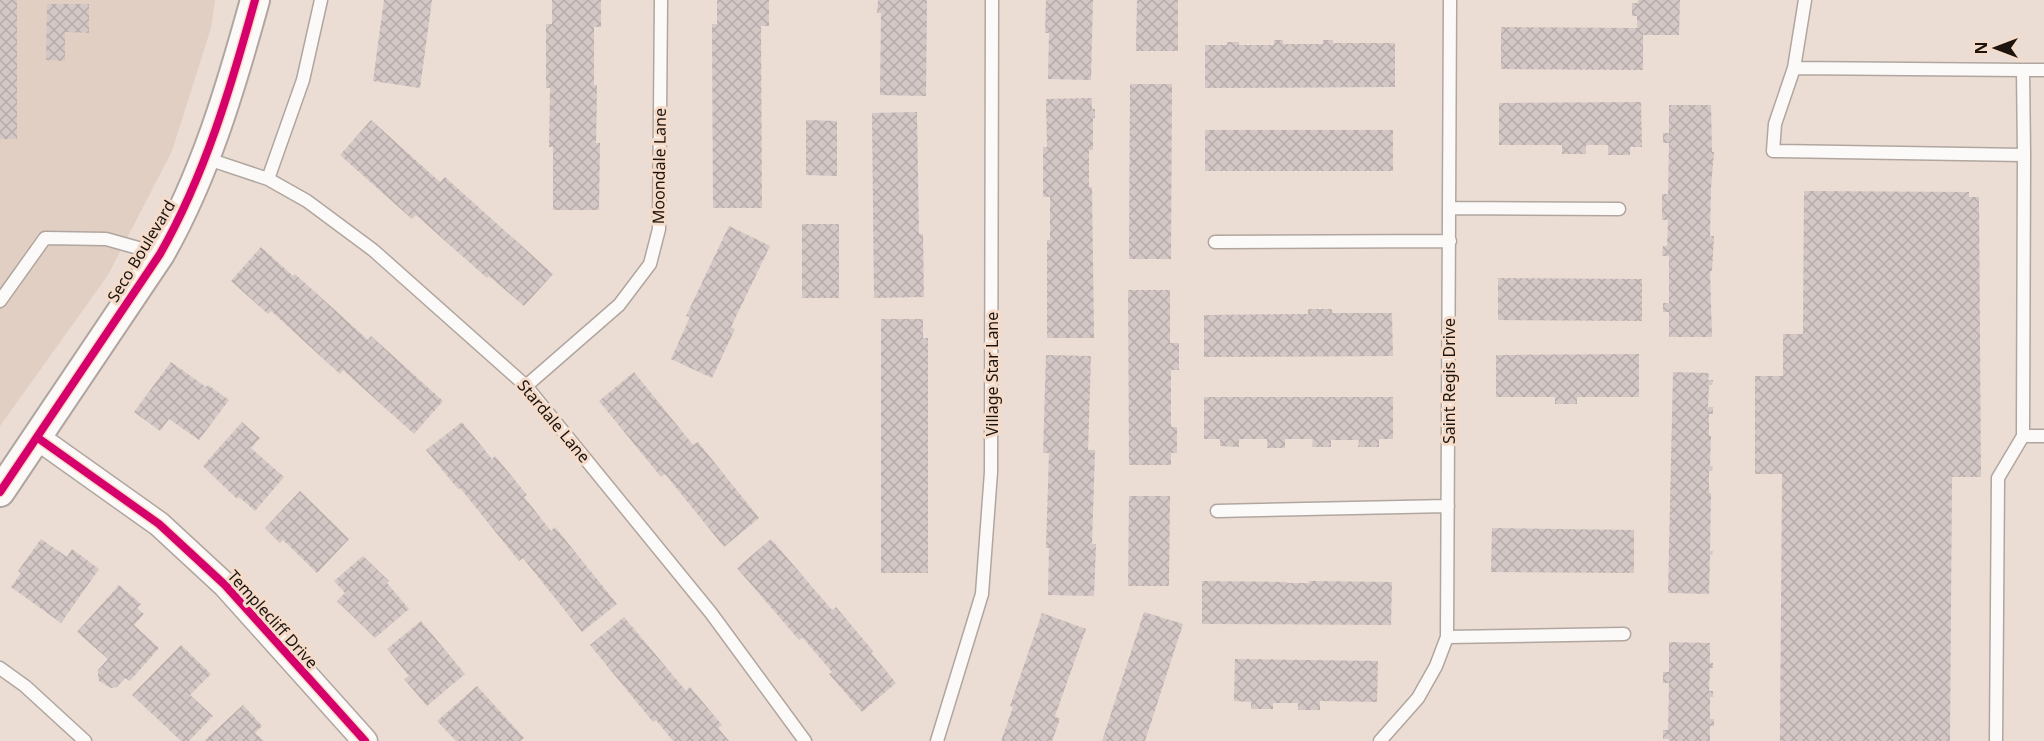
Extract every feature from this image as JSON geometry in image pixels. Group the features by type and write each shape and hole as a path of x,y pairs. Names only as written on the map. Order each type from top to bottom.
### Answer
{"street":[{"name":"Seco Boulevard","path":"0,492 160,254 179,220 205,158 231,86 255,0"},
{"name":"Templecliff Drive","path":"38,438 159,524 225,585 365,741"}],"lane":[{"path":"268,179 303,80 321,0"},
{"name":"Moondale Lane","path":"526,386 619,305 650,264 659,229 661,0"},
{"name":"Village Star Lane","path":"937,741 982,594 992,472 992,0"},
{"name":"Saint Regis Drive","path":"1380,741 1418,698 1436,666 1447,637 1450,0"},
{"path":"1805,0 1794,68 1775,124 1773,151 2024,155"},
{"path":"1794,68 2044,70"},
{"path":"1996,741 1998,478 2023,436 2023,70"},
{"name":"Stardale Lane","path":"205,158 268,179 307,201 374,250 526,386 711,613 806,741"},
{"path":"1450,208 1619,209"},
{"path":"0,301 45,238 106,239 160,254"},
{"path":"1215,242 1450,241"},
{"path":"2023,436 2044,436"},
{"path":"1217,511 1448,506"},
{"path":"1447,637 1624,634"},
{"path":"0,668 25,687 85,741"}],"shaded area":[{"path":"0,0 215,0 211,28 172,151 108,275 0,426"}],"building":[{"path":"0,0 17,0 17,139 0,139"},
{"path":"384,0 432,0 420,88 373,81"},
{"path":"552,0 601,0 601,27 594,27 594,85 597,85 596,143 600,143 599,210 553,210 553,147 549,147 550,88 546,88 546,24 552,24"},
{"path":"717,0 769,0 769,26 761,26 762,208 713,208 712,24 717,24"},
{"path":"878,0 927,0 926,96 880,95 881,13 877,13"},
{"path":"1046,0 1093,0 1091,80 1048,79 1049,33 1045,33"},
{"path":"1137,0 1178,0 1178,51 1136,51"},
{"path":"1638,0 1680,0 1679,35 1643,35 1643,70 1501,69 1501,27 1637,28 1637,16 1632,16 1632,3 1638,3"},
{"path":"47,4 89,4 89,33 65,32 65,61 46,60"},
{"path":"1274,40 1283,40 1283,44 1323,44 1323,40 1333,40 1333,43 1395,43 1395,87 1205,88 1205,45 1227,45 1227,42 1239,42 1239,45 1274,45"},
{"path":"1130,84 1172,84 1171,259 1129,259"},
{"path":"1092,98 1095,118 1093,118 1093,150 1089,150 1089,187 1092,187 1094,338 1047,338 1047,240 1050,240 1050,197 1043,197 1043,147 1047,147 1046,99"},
{"path":"1641,102 1642,147 1630,147 1630,155 1608,155 1608,145 1586,145 1586,154 1562,154 1562,145 1499,145 1499,103"},
{"path":"1669,105 1711,105 1712,152 1714,152 1710,236 1714,236 1712,271 1710,271 1712,337 1669,337 1669,312 1663,312 1663,303 1669,303 1669,256 1662,256 1663,246 1667,246 1668,220 1662,220 1662,194 1668,194 1669,143 1663,143 1663,133 1669,133"},
{"path":"917,112 919,234 923,234 924,297 874,298 872,113"},
{"path":"371,120 440,182 445,177 553,274 524,306 489,276 487,278 416,215 412,219 340,155"},
{"path":"806,120 837,121 837,176 806,175"},
{"path":"1205,130 1393,130 1393,171 1205,171"},
{"path":"1804,191 1969,192 1969,197 1979,197 1981,477 1952,477 1950,741 1780,741 1782,474 1755,474 1755,376 1783,376 1783,334 1803,334"},
{"path":"802,224 839,224 839,298 802,298"},
{"path":"729,226 770,246 731,327 735,329 712,378 671,359 690,317 686,316"},
{"path":"261,247 293,276 295,274 368,340 371,336 443,401 414,434 343,370 340,374 271,311 268,314 231,281"},
{"path":"1498,278 1642,279 1642,321 1498,320"},
{"path":"1128,290 1170,290 1170,343 1179,343 1179,370 1171,370 1171,427 1177,427 1177,453 1171,453 1171,465 1129,465"},
{"path":"1308,309 1332,309 1332,313 1392,313 1393,356 1204,357 1204,315 1308,314"},
{"path":"881,319 923,319 923,338 928,338 928,573 881,573"},
{"path":"1639,354 1639,397 1577,397 1577,404 1555,404 1555,397 1496,397 1496,355"},
{"path":"1046,355 1091,356 1088,450 1095,450 1092,544 1096,544 1094,596 1048,595 1049,548 1046,548 1049,453 1043,453"},
{"path":"171,362 229,400 199,440 169,419 160,431 134,412"},
{"path":"634,372 693,445 698,442 759,518 724,547 665,474 661,477 599,401"},
{"path":"1673,372 1709,373 1708,380 1713,380 1712,385 1709,385 1708,407 1713,407 1713,414 1709,414 1710,466 1713,466 1712,471 1709,471 1710,551 1713,551 1710,555 1709,594 1668,593"},
{"path":"1204,397 1393,397 1393,439 1379,439 1379,447 1358,447 1359,440 1331,440 1331,447 1312,447 1313,439 1285,439 1285,448 1267,448 1267,439 1239,439 1239,447 1220,446 1220,439 1204,439"},
{"path":"242,422 260,438 251,448 284,477 255,511 239,497 237,499 203,466"},
{"path":"462,422 492,459 495,456 527,495 524,497 551,531 555,527 617,604 582,632 523,558 519,561 426,450"},
{"path":"300,491 349,539 317,573 283,540 280,543 265,528"},
{"path":"1129,496 1170,496 1169,586 1128,586"},
{"path":"1492,528 1634,530 1634,573 1491,572"},
{"path":"41,539 67,557 72,549 99,569 61,623 11,587 21,573 18,571"},
{"path":"771,539 832,610 836,607 896,683 862,712 829,674 832,672 802,637 799,640 737,568"},
{"path":"363,556 389,581 387,583 409,609 375,638 337,601 345,593 334,581"},
{"path":"1202,581 1392,582 1391,625 1202,624"},
{"path":"119,585 141,604 137,608 144,614 134,625 159,648 130,681 125,678 117,687 111,688 99,681 98,675 98,670 108,659 77,632"},
{"path":"1144,612 1183,624 1145,741 1102,741"},
{"path":"1042,613 1086,629 1055,716 1060,719 1052,741 1001,741 1013,707 1010,706"},
{"path":"624,617 686,691 690,687 722,725 718,728 729,741 673,741 656,720 653,722 590,645"},
{"path":"421,621 465,674 427,706 404,679 409,676 387,649"},
{"path":"1669,642 1710,643 1710,663 1713,663 1713,668 1710,668 1709,691 1713,691 1713,697 1710,697 1710,719 1714,719 1714,726 1710,726 1710,741 1663,739 1663,730 1668,730 1669,683 1663,683 1663,672 1669,672"},
{"path":"181,645 211,674 190,695 213,716 189,741 181,741 132,695"},
{"path":"1235,659 1378,661 1377,702 1320,701 1320,710 1298,710 1298,703 1273,703 1273,709 1251,709 1251,702 1234,701"},
{"path":"477,686 524,738 520,741 456,741 437,721"},
{"path":"243,705 262,726 255,733 264,741 204,741"}],"cycle path":[{"path":"0,492 160,254 176,224 204,162 255,0"},
{"path":"38,438 159,524 225,585 365,741"}]}
